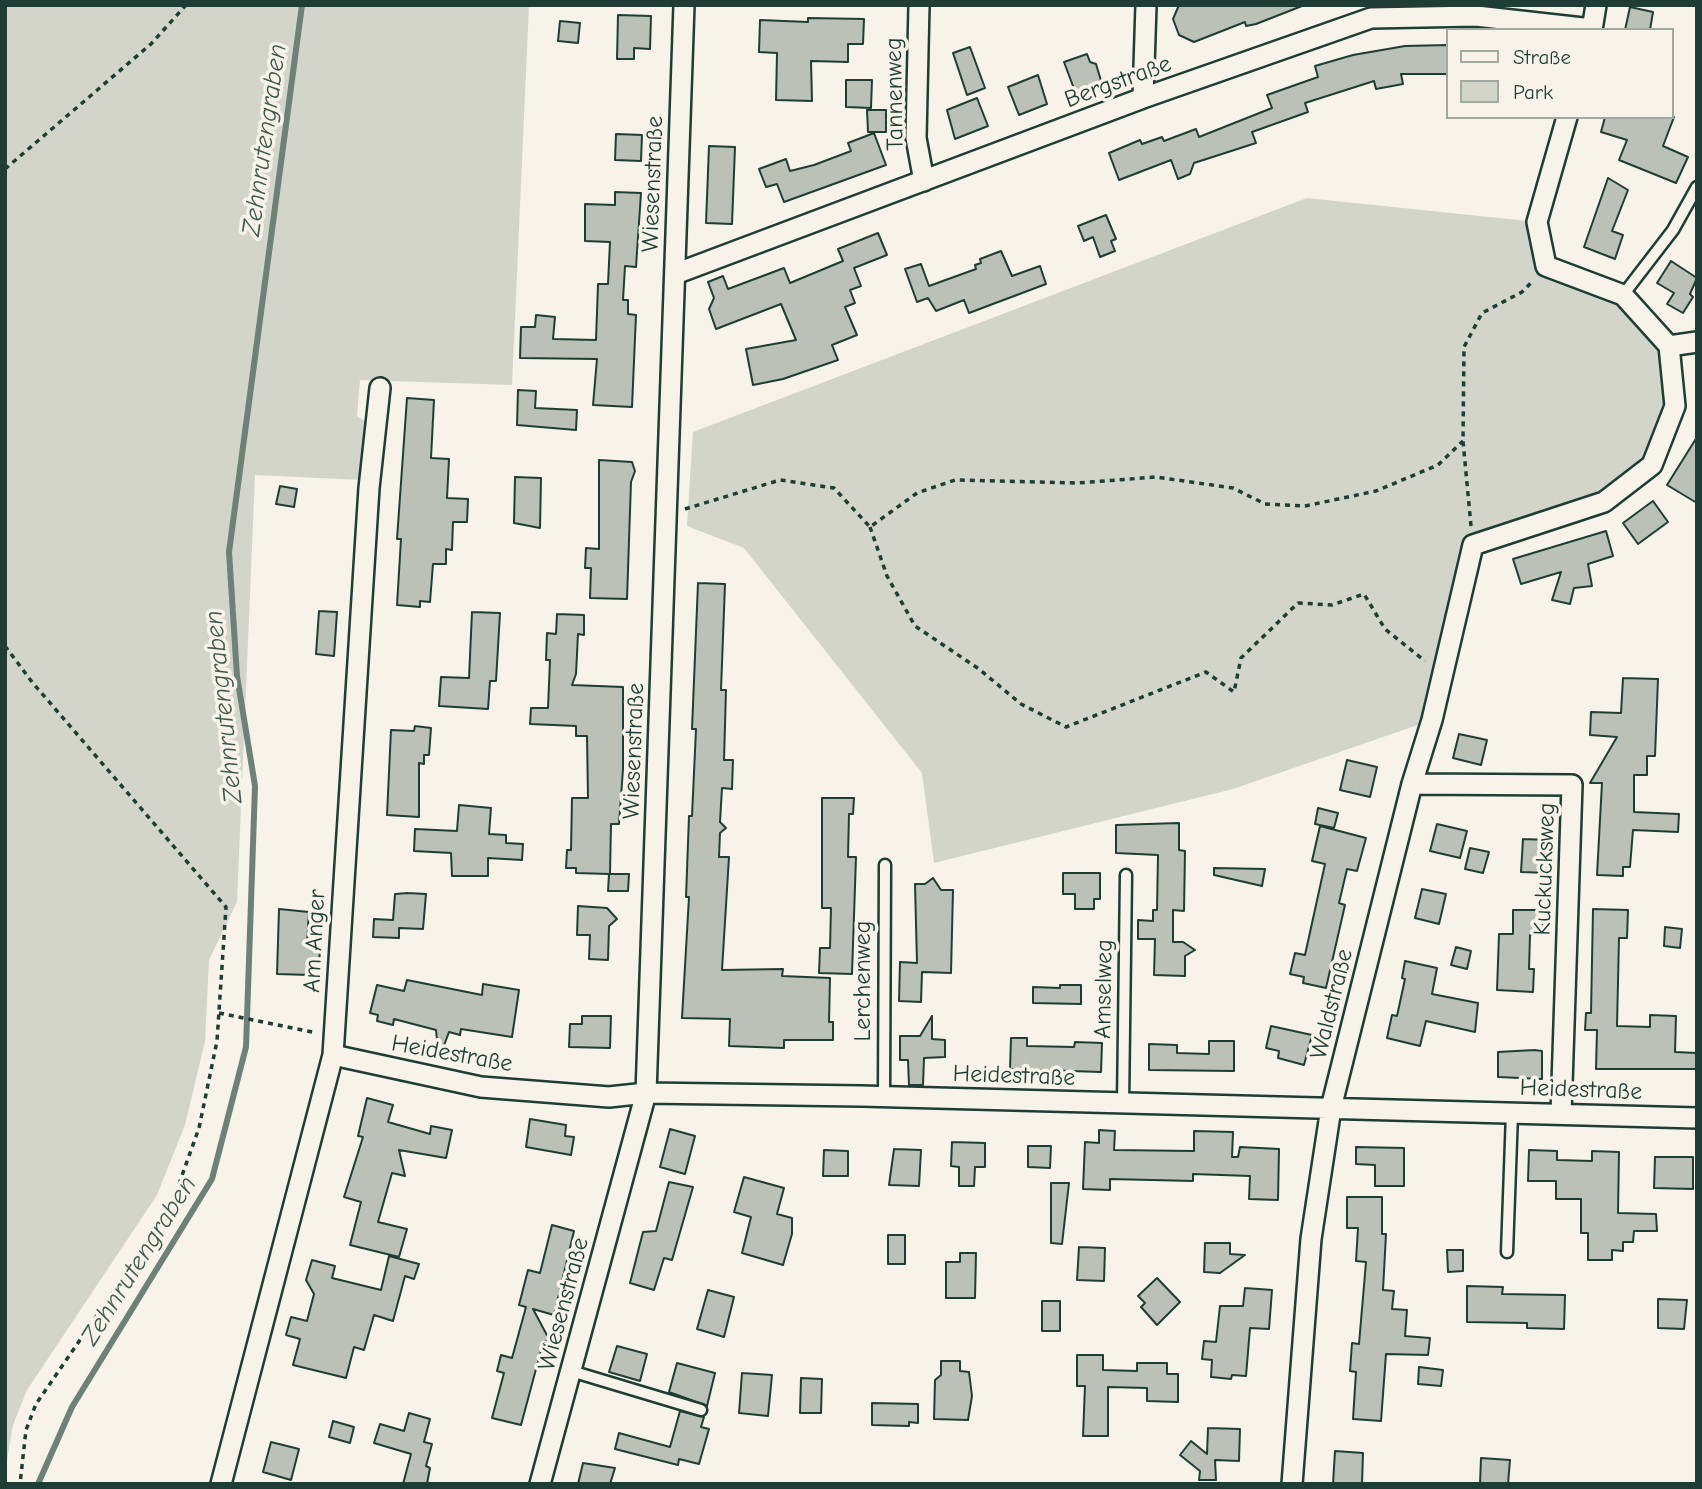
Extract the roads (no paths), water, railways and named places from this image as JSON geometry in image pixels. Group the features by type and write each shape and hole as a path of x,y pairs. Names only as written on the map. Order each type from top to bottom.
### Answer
{"street":[{"name":"Wiesenstraße","path":"540,1484 646,1093 684,5"},
{"name":"Tannenweg","path":"919,5 916,138 924,181"},
{"path":"1143,98 1146,5"},
{"path":"1592,28 1596,5"},
{"name":"Bergstraße","path":"675,274 1371,12 1476,16 1583,28"},
{"path":"1566,119 1537,222 1546,266 1623,295 1670,346 1697,342"},
{"name":"Waldstraße","path":"1292,1484 1311,1238 1331,1108 1473,545 1604,502 1652,465 1675,406 1670,346"},
{"name":"Am Anger","path":"221,1484 334,1046 368,502 380,388"},
{"name":"Kuckucksweg","path":"1412,784 1572,786 1561,1114"},
{"name":"Heidestraße","path":"334,1046 481,1087 609,1097 646,1093 884,1097 1697,1118"}],"lane":[{"path":"1623,295 1673,230 1697,187"},
{"name":"Lerchenweg","path":"884,1097 885,865"},
{"name":"Amselweg","path":"1123,1104 1126,876"},
{"path":"1507,1252 1512,1112"},
{"path":"571,1371 701,1410"}],"waterway":[{"name":"Zehnrutengraben","path":"38,1484 72,1407 212,1179 246,1047 255,786 237,676 229,552 302,5"}]}
